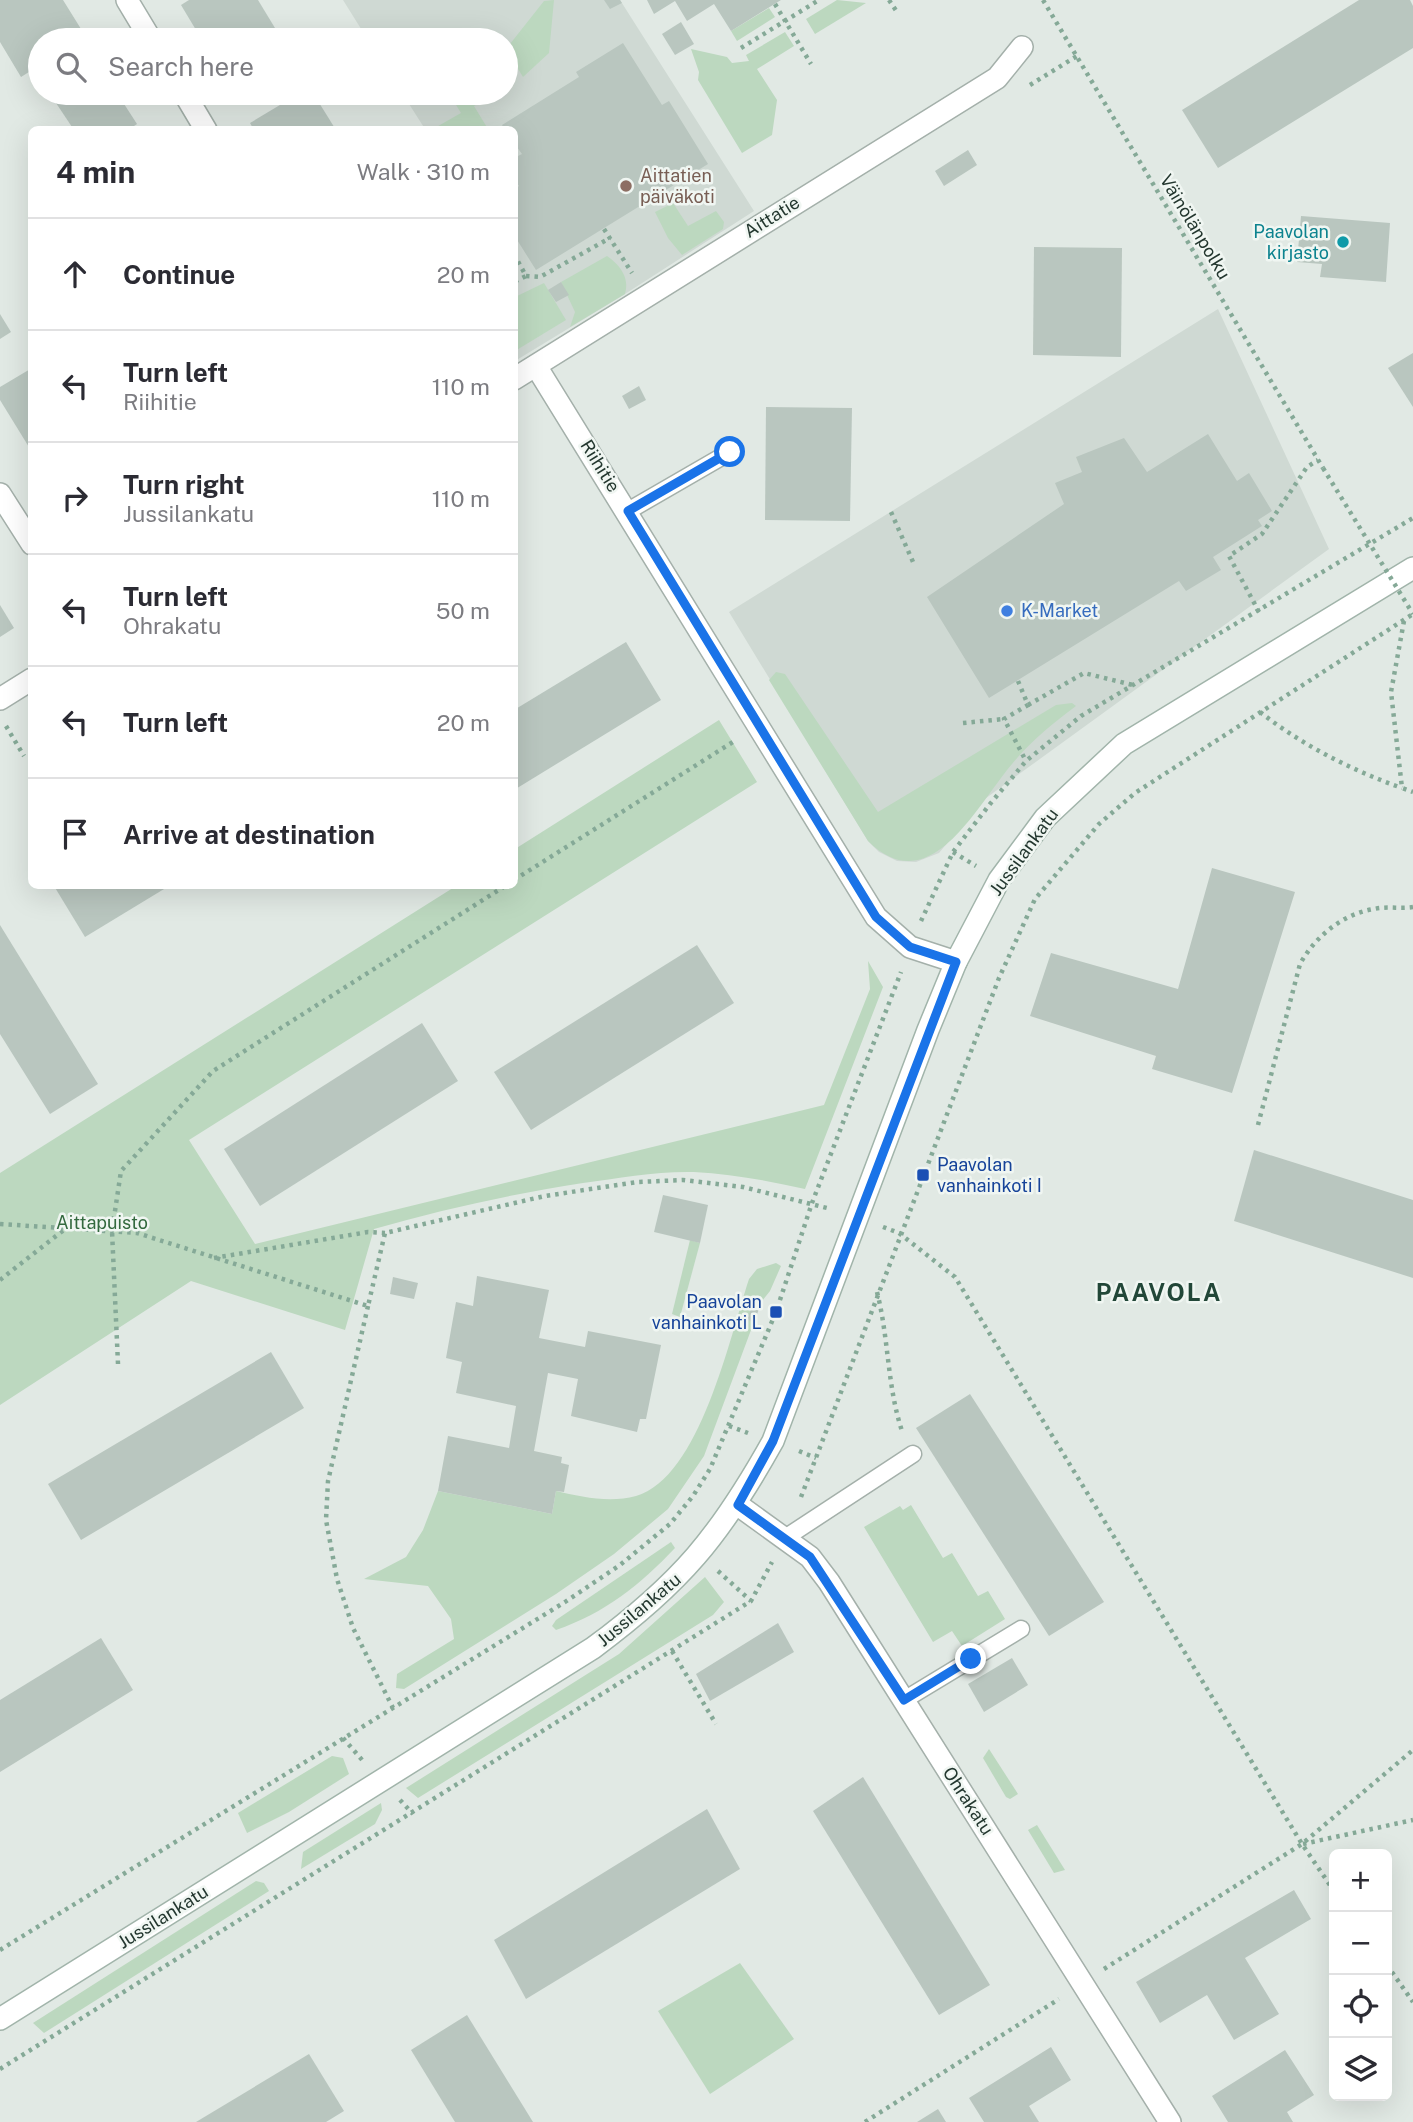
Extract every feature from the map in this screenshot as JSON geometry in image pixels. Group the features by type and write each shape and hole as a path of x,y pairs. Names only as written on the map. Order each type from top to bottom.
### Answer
{"street":[{"path":"127,0 144,28"},
{"name":"Aittatie","path":"518,377 997,78 1022,47"},
{"path":"191,105 204,126"},
{"name":"Riihitie","path":"536,366 628,511 876,917 910,947 956,962"},
{"path":"0,494 28,538"},
{"name":"Jussilankatu","path":"0,2019 593,1648 679,1578 738,1505 773,1441 956,962 999,880 1045,818 1091,772 1124,744 1413,568"},
{"path":"0,699 28,682"},
{"name":"Ohrakatu","path":"738,1505 810,1557 829,1582 1170,2122"}],"lane":[{"path":"628,511 730,452"},
{"path":"785,1538 913,1454"},
{"path":"904,1700 1021,1629"}],"path":[{"path":"741,48 819,0"},
{"path":"889,0 897,12"},
{"name":"Väinölänpolku","path":"1042,0 1413,614"},
{"path":"775,4 811,64"},
{"path":"518,280 526,276 540,277 610,238 604,229"},
{"path":"518,261 526,276"},
{"path":"1259,612 1229,556 1262,534 1276,518 1307,467 1318,460"},
{"path":"891,512 913,562"},
{"path":"0,2069 751,1601 785,1538 999,978 1035,899 1099,824 1135,793 1413,614"},
{"path":"1402,788 1391,692 1405,619"},
{"path":"963,723 1004,719 1084,673 1133,685"},
{"path":"1018,681 1028,705"},
{"path":"1260,712 1291,736 1378,780 1413,792"},
{"path":"1004,719 1026,761"},
{"path":"6,725 24,756"},
{"path":"518,877 739,738"},
{"path":"118,1364 112,1231 121,1171 213,1071 501,889"},
{"path":"1258,1125 1300,964 1310,945 1340,921 1374,909 1413,907"},
{"path":"0,1950 620,1565 670,1524 693,1496 729,1426 765,1337 812,1203 743,1187 683,1180 637,1182 545,1196 385,1233 368,1231 213,1258"},
{"path":"0,1224 137,1233 368,1306"},
{"path":"0,1280 66,1228"},
{"path":"385,1233 328,1481 326,1520 337,1579 353,1628 393,1707"},
{"path":"900,1233 955,1277 1302,1844 1329,1884"},
{"path":"877,1292 884,1321 892,1400 913,1454"},
{"path":"671,1651 716,1724"},
{"path":"865,2122 1302,1844 1413,1750"},
{"path":"1302,1844 1413,1820"},
{"path":"1392,1972 1413,2003"}],"shaded area":[{"name":"Aittatien päiväkoti","path":"343,0 620,0 754,211 518,359 518,126 423,126 410,105 518,105 518,28 360,28"},
{"path":"1218,309 1329,549 982,801 939,853 916,862 897,861 879,852 868,841 729,612"}],"green space":[{"path":"554,0 549,53 523,77 518,69 518,34 544,1"},
{"path":"837,0 866,3 815,34 806,19"},
{"path":"769,8 775,17 737,41 731,31"},
{"path":"785,32 794,46 757,69 777,100 772,135 742,153 698,80 699,72 691,49 727,57 732,63 749,61 746,55"},
{"path":"456,105 476,105 486,126 438,126 461,113"},
{"path":"673,203 688,226 716,211 724,222 723,229 682,255 668,238 655,212"},
{"path":"607,256 623,272 625,294 570,327 575,312 561,282"},
{"path":"544,283 566,320 518,349 518,296"},
{"path":"776,672 785,674 878,812 1056,705 1072,703 1076,706 1042,733 1019,756 950,841 932,855 912,861 891,857 868,841 769,680"},
{"name":"Aittapuisto","path":"719,720 757,782 189,1140 255,1244 824,1105 870,989 868,961 883,987 805,1189 722,1174 653,1174 530,1192 400,1222 374,1229 345,1330 191,1281 0,1405 0,1173 451,889 518,889 518,847"},
{"path":"690,1240 700,1243 680,1317 672,1314"},
{"path":"776,1263 781,1266 770,1291 762,1301 756,1298 748,1320 754,1322 704,1456 668,1509 614,1554 556,1594 404,1689 396,1688 397,1674 454,1639 451,1619 428,1586 364,1579 406,1557 423,1530 438,1491 552,1514 556,1491 585,1497 616,1499 636,1496 658,1484 678,1463 695,1434 722,1368 749,1279 757,1269"},
{"path":"911,1505 943,1558 952,1553 978,1596 988,1591 1005,1619 962,1646 952,1631 933,1642 864,1527 900,1506 903,1510"},
{"path":"671,1542 675,1548 649,1574 621,1596 574,1623 556,1630 552,1626 556,1620"},
{"path":"705,1577 724,1602 713,1615 418,1798 406,1788 619,1654"},
{"path":"989,1749 1018,1794 1010,1799 1006,1797 983,1758"},
{"path":"332,1756 343,1758 349,1774 289,1812 247,1833 238,1813"},
{"path":"381,1803 382,1810 375,1824 301,1869 303,1852"},
{"path":"1037,1825 1065,1870 1054,1873 1028,1830"},
{"path":"256,1881 264,1883 269,1891 44,2033 33,2023"},
{"path":"740,1963 794,2039 710,2094 658,2011"}],"building":[{"path":"0,0 63,0 80,28 28,28 28,73 21,77 0,42"},
{"path":"189,0 258,0 275,28 195,28 181,5"},
{"path":"604,0 620,0 622,3 610,9"},
{"path":"647,0 781,0 731,31 714,4 687,21 675,1 654,14"},
{"path":"1359,0 1410,0 1413,6 1413,48 1218,168 1182,110"},
{"path":"681,22 694,44 675,55 662,34"},
{"path":"623,43 662,105 669,101 708,164 536,270 518,241 518,156 522,154 518,148 518,126 502,125 579,77 576,72"},
{"path":"57,105 125,105 137,124 134,126 71,126"},
{"path":"280,105 320,105 334,126 252,126 250,123"},
{"path":"968,150 977,165 944,186 935,171"},
{"name":"Paavolan kirjasto","path":"1301,216 1390,223 1386,282 1320,277 1322,264 1297,262"},
{"path":"1034,247 1122,248 1121,357 1033,355"},
{"path":"561,282 569,295 556,302 548,290"},
{"path":"0,314 11,332 0,339"},
{"path":"1413,353 1413,407 1388,368"},
{"path":"28,370 28,446 0,400 0,387"},
{"path":"639,386 646,400 629,409 622,396"},
{"path":"766,407 852,408 850,521 765,520"},
{"path":"1208,434 1237,481 1249,473 1272,511 1258,520 1262,526 1213,557 1221,570 1186,591 1179,581 989,698 927,597 1064,504 1055,483 1082,472 1076,457 1124,438 1147,472"},
{"path":"0,605 14,628 0,637"},
{"path":"626,642 661,700 518,788 518,708"},
{"path":"1212,868 1295,892 1232,1093 1152,1069 1156,1056 1030,1016 1051,953 1178,989"},
{"path":"56,889 164,889 85,937"},
{"path":"0,925 98,1084 50,1114 0,1034"},
{"path":"697,945 734,1003 531,1130 494,1072"},
{"path":"422,1023 458,1081 260,1206 224,1149"},
{"path":"1254,1150 1413,1200 1413,1278 1234,1221"},
{"path":"663,1195 708,1205 700,1243 654,1232"},
{"path":"477,1276 549,1290 539,1338 585,1347 588,1331 661,1345 646,1419 640,1419 637,1432 571,1416 578,1379 548,1373 534,1451 562,1457 561,1463 569,1465 564,1492 556,1491 552,1514 438,1491 448,1436 509,1448 516,1406 456,1393 462,1362 446,1358 456,1302 473,1306"},
{"path":"393,1277 418,1283 414,1299 390,1294"},
{"path":"755,1298 762,1301 754,1322 747,1320"},
{"path":"271,1352 304,1408 81,1540 48,1484"},
{"path":"970,1394 1104,1602 1049,1636 916,1428"},
{"path":"778,1623 794,1652 710,1701 696,1674"},
{"path":"101,1638 133,1690 0,1772 0,1700"},
{"path":"1012,1658 1028,1685 984,1712 968,1684"},
{"path":"863,1777 990,1985 939,2015 813,1811"},
{"path":"707,1809 740,1869 526,1999 494,1940"},
{"path":"1294,1890 1311,1919 1245,1958 1279,2014 1234,2040 1207,1995 1160,2023 1136,1982"},
{"path":"467,2015 533,2122 455,2122 411,2050"},
{"path":"1051,2047 1071,2080 1029,2106 1039,2122 984,2122 969,2098"},
{"path":"1285,2050 1314,2095 1287,2112 1293,2122 1228,2122 1212,2096"},
{"path":"309,2054 344,2111 326,2122 196,2122"},
{"path":"938,2109 946,2122 917,2122"}],"place":[{"name":"Aittatien päiväkoti","path":"626,186"},
{"name":"Paavolan kirjasto","path":"1343,242"},
{"name":"K-Market","path":"1007,611"},
{"name":"Paavolan vanhainkoti I","path":"923,1175"},
{"name":"Paavolan vanhainkoti L","path":"776,1312"}],"district":[{"name":"PAAVOLA","path":"1159,1293"}],"route":[{"path":"730,452 628,511 876,917 910,947 956,962 856,1217 773,1441 738,1505 810,1557 829,1582 904,1700 971,1659"}]}
